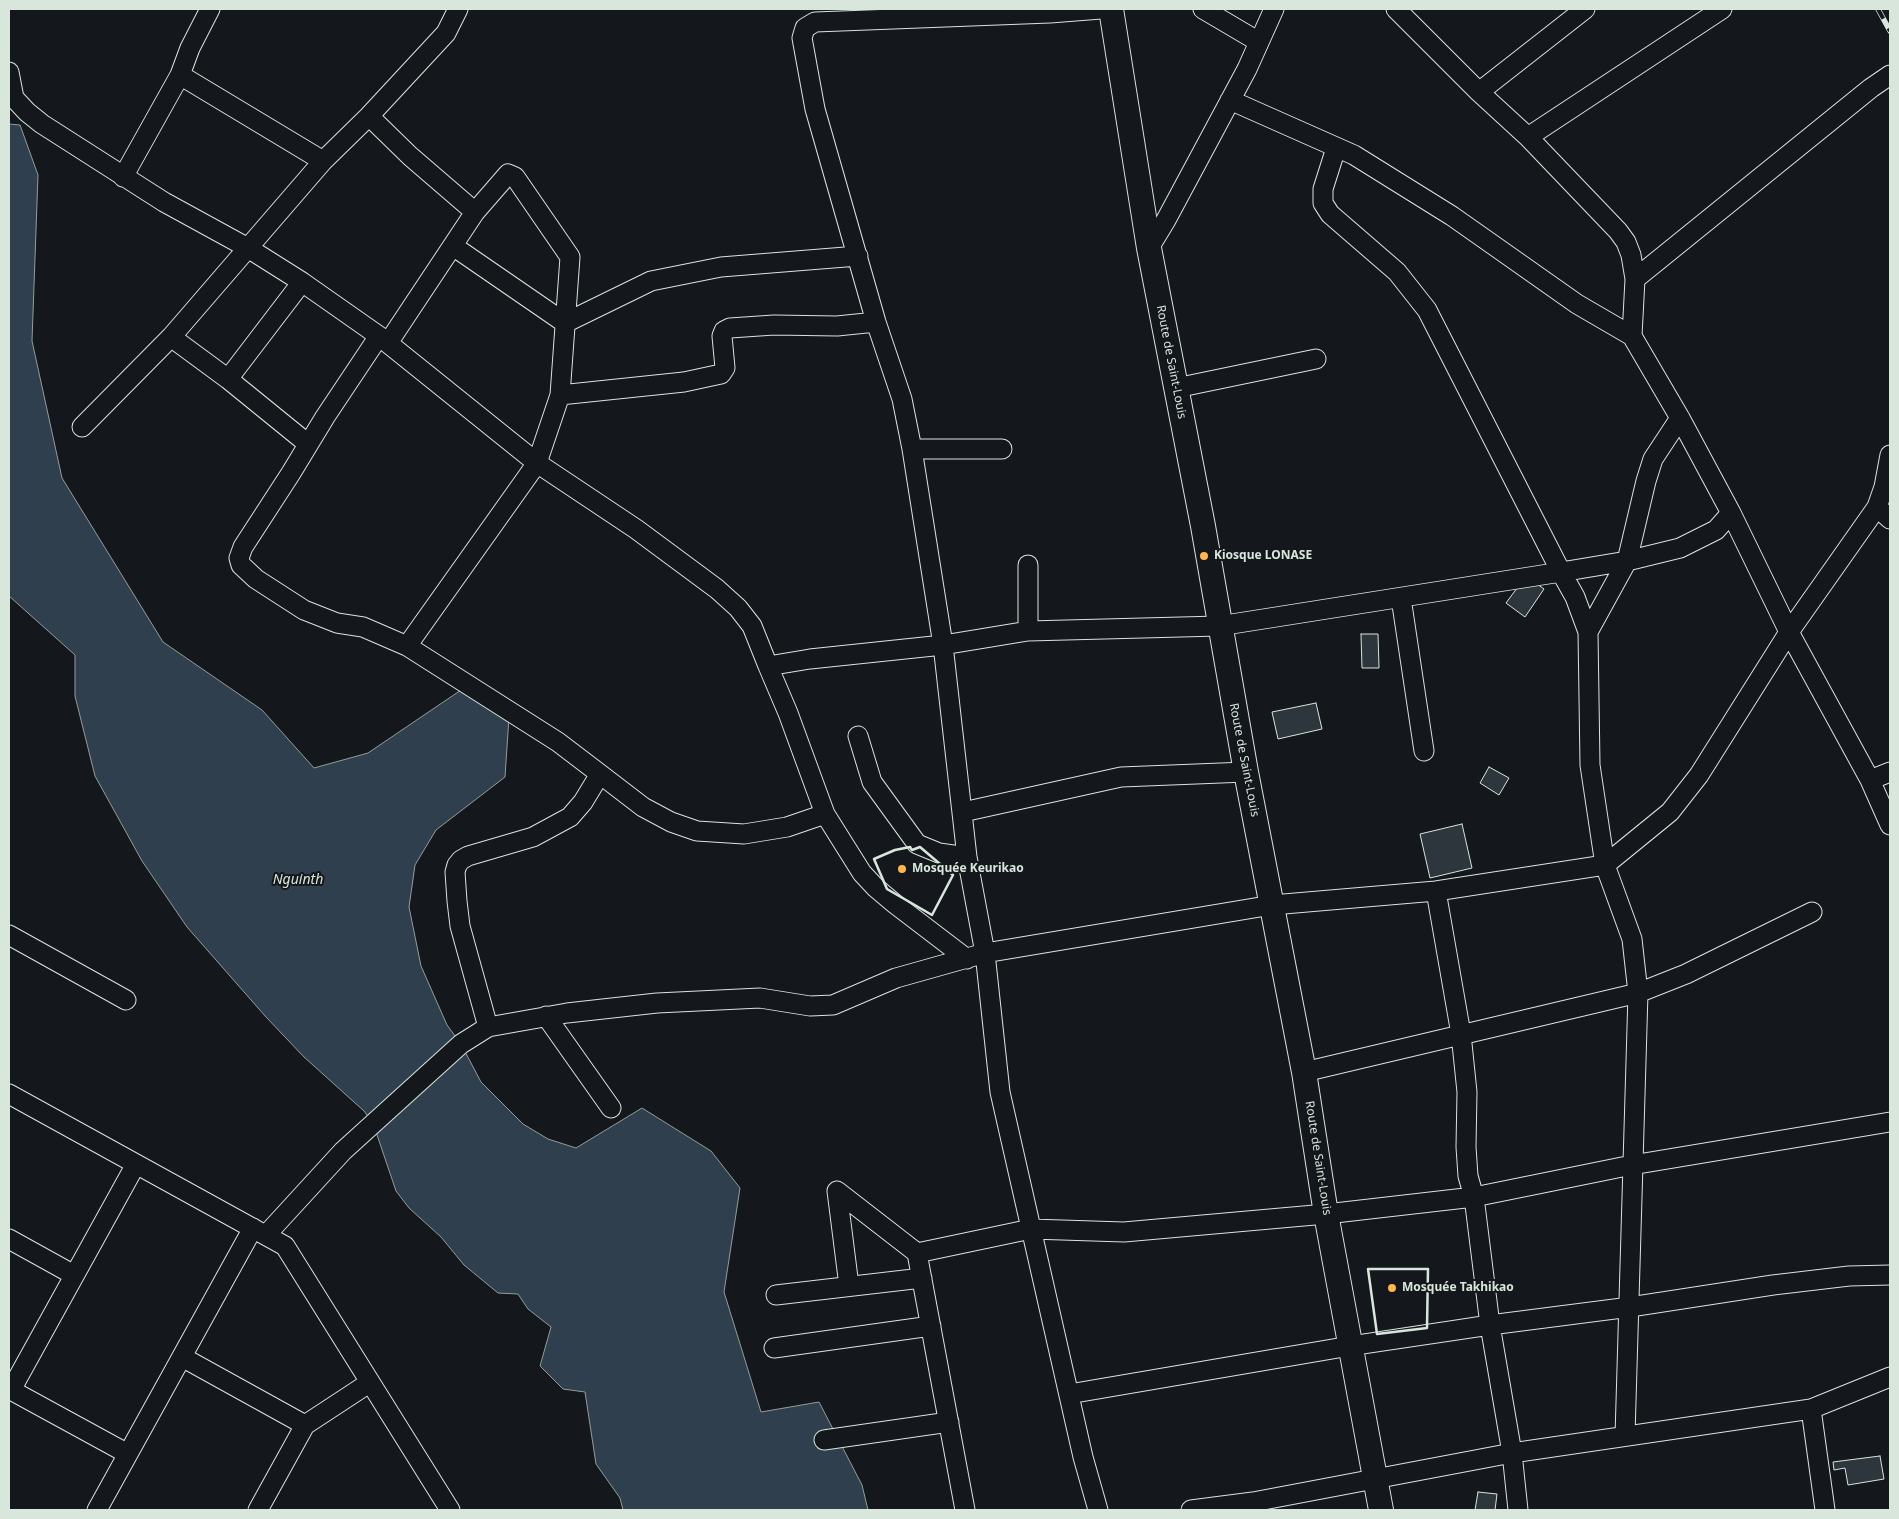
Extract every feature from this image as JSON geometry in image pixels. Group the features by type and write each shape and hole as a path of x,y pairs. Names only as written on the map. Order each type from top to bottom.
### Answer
{"main road":[{"name":"Route de Saint-Louis","path":"1111,9 1149,248 1203,526 1246,772 1304,1072 1326,1214 1381,1510"}],"street":[{"path":"123,177 180,75 190,48 210,9"},
{"path":"82,427 171,337 323,161 370,116 446,33 458,9"},
{"path":"1098,1510 1084,1457 1000,1092 976,956 963,812 943,645 912,449 902,399 876,322 815,109 802,38 805,28 815,22 908,13 1050,13 1101,9"},
{"path":"1203,9 1259,42"},
{"path":"1149,248 1247,69 1274,9"},
{"path":"1396,9 1479,92 1528,137 1618,231 1632,255 1635,279 1632,336"},
{"path":"1479,92 1585,9"},
{"path":"1528,137 1722,9"},
{"path":"9,72 14,98 42,124 164,202 248,248 302,282 383,340 537,463 636,529 717,588 738,608 752,626 791,722 825,814 862,873 876,888 976,956"},
{"path":"180,75 323,161"},
{"path":"1635,279 1871,88 1890,76"},
{"path":"1230,100 1354,155 1452,216 1578,304 1632,336 1680,418 1790,632 1870,780 1890,825"},
{"path":"370,116 410,156 475,212"},
{"path":"1336,148 1323,189 1323,202 1330,214 1398,272 1427,310 1575,597 1588,632 1590,765 1605,865 1632,939 1638,993 1625,1436"},
{"path":"407,646 537,463 560,395 570,257 515,177 508,174 503,177 475,212 453,246 308,444 243,547 239,558 240,564 256,579 304,610 337,623 363,627 407,646 558,742 643,807 671,822 697,831 744,834 788,827 825,814"},
{"path":"453,246 565,322"},
{"path":"565,322 651,281 721,267 858,256"},
{"path":"228,379 302,282"},
{"path":"560,395 684,382 721,374 724,368 722,336 724,331 730,328 774,325 837,326 876,322"},
{"path":"171,337 228,379 308,444"},
{"path":"1176,388 1316,359"},
{"path":"1588,632 1627,561 1653,459 1680,418"},
{"path":"912,449 1002,449"},
{"path":"97,1510 182,1357 259,1232 343,1150 461,1044 488,1027 546,1016 657,1003 760,998 810,1006 834,1005 896,978 976,956 1272,904 1436,891 1605,865 1670,812 1699,775 1790,632 1884,513 1884,487 1890,455"},
{"path":"768,666 810,659 943,645 1028,632 1219,626 1401,598 1627,561 1680,548 1716,530 1730,513"},
{"path":"1028,565 1028,632"},
{"path":"1401,598 1424,751"},
{"path":"858,736 872,782 917,844 939,853 967,857"},
{"path":"963,812 1121,777 1246,772"},
{"path":"1870,780 1890,772"},
{"path":"488,1027 460,926 456,901 455,872 457,865 468,856 533,836 570,817 583,802 600,774"},
{"path":"1436,891 1462,1034 1467,1092 1466,1147 1468,1176 1474,1197 1490,1325 1512,1453 1518,1510"},
{"path":"1304,1072 1638,993 1686,974 1812,912"},
{"path":"9,935 126,1000"},
{"path":"546,1016 611,1108"},
{"path":"9,1094 285,1246 450,1510"},
{"path":"917,1253 1032,1229 1124,1232 1326,1214 1474,1197 1632,1165 1890,1122"},
{"path":"128,1454 10,1389 136,1164"},
{"path":"849,1286 837,1191 917,1253 965,1510"},
{"path":"9,1240 74,1275"},
{"path":"1070,1394 1350,1346 1490,1325 1630,1307 1773,1285 1850,1276 1890,1274"},
{"path":"776,1295 922,1278"},
{"path":"774,1348 931,1326"},
{"path":"182,1357 305,1425"},
{"path":"1192,1510 1253,1502 1512,1453 1811,1409 1890,1377"},
{"path":"258,1510 305,1425 370,1383"},
{"path":"1811,1409 1825,1510"},
{"path":"824,1440 949,1422"}],"water":[{"name":"Nguinth","path":"9,124 20,125 38,175 32,341 62,478 163,642 262,710 314,768 368,753 464,688 509,717 505,777 436,830 415,865 409,907 421,966 447,1025 461,1044 481,1082 523,1124 548,1139 576,1148 642,1108 711,1151 740,1188 724,1292 761,1412 819,1402 862,1485 868,1510 623,1510 620,1498 596,1464 585,1392 563,1389 540,1366 551,1327 528,1309 518,1294 498,1293 464,1265 441,1237 409,1208 396,1191 373,1123 364,1111 304,1057 266,1017 187,927 142,861 95,776 75,696 75,655 9,596"}],"building":[{"path":"1526,576 1544,589 1525,617 1506,603"},
{"path":"1361,634 1378,634 1379,668 1362,668"},
{"path":"1316,703 1322,729 1278,739 1272,712"},
{"path":"1489,767 1509,778 1499,795 1480,783"},
{"path":"1462,824 1472,868 1430,878 1420,834"},
{"path":"1880,1456 1884,1479 1848,1485 1845,1468 1834,1470 1833,1462"},
{"path":"1478,1492 1497,1494 1495,1510 1475,1510"}],"railway":[{"path":"1878,9 1890,31"}],"wall":[{"path":"910,847 912,850 920,847 953,875 932,915 887,889 874,859 895,850 910,847"},
{"path":"1368,1269 1428,1269 1427,1328 1377,1334 1368,1269"}],"place":[{"name":"Kiosque LONASE","path":"1204,556"},
{"name":"Mosquée Keurikao","path":"902,869"},
{"name":"Mosquée Takhikao","path":"1392,1288"}]}
